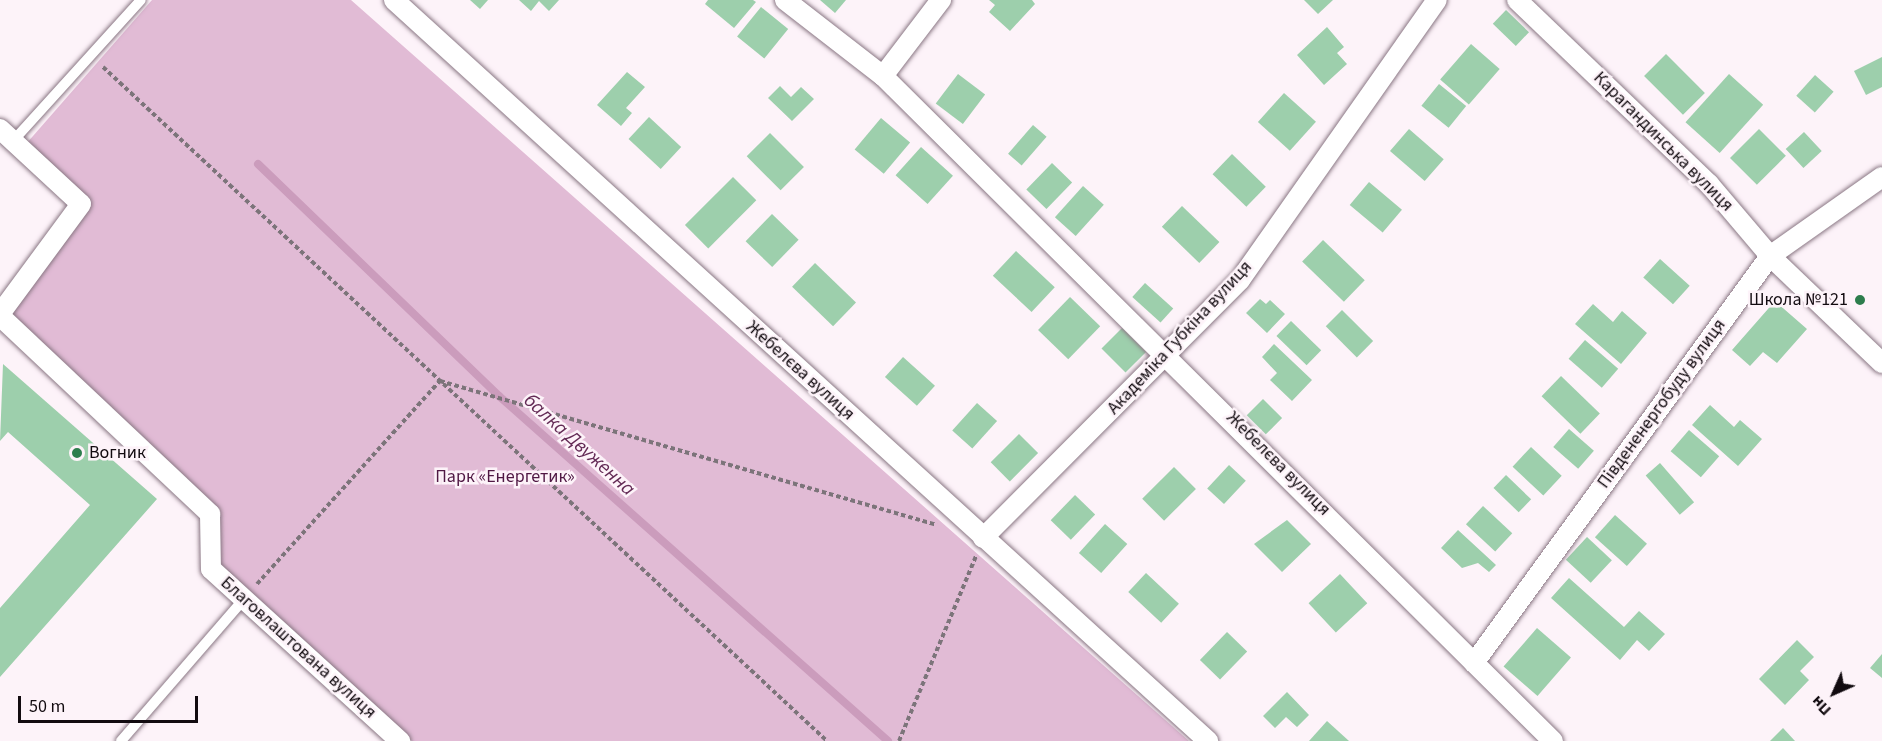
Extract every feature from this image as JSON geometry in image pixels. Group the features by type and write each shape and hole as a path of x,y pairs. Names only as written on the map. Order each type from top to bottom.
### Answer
{"street":[{"name":"Жебелєва вулиця","path":"394,0 1208,741"},
{"name":"Жебелєва вулиця","path":"785,0 883,76 1170,355 1553,741"},
{"path":"883,76 941,0"},
{"name":"Академіка Губкіна вулиця","path":"983,538 1170,355 1240,279 1437,0"},
{"name":"Карагандинська вулиця","path":"1517,0 1709,184 1770,256 1882,363"},
{"name":"Благовлаштована вулиця","path":"6,135 81,204 0,315 210,514 211,569 400,741"},
{"name":"Південенергобуду вулиця","path":"1474,663 1770,256 1882,177"}],"lane":[{"path":"6,135 90,55 141,0"},
{"path":"121,741 244,599"}],"path":[{"path":"90,55 826,741"},
{"path":"440,381 949,528"},
{"path":"244,599 440,381"},
{"path":"899,741 983,538"}],"green space":[{"name":"Парк «Енергетик»","path":"152,0 351,0 1189,741 412,741 220,566 217,513 8,314 89,203 26,144"}],"building":[{"path":"470,0 488,0 480,9"},
{"path":"519,0 559,0 549,11 539,1 531,11"},
{"path":"708,0 753,0 756,2 734,28 705,4"},
{"path":"820,0 846,0 835,13"},
{"path":"989,0 1032,0 1035,4 1010,31 989,12 995,5"},
{"path":"1304,0 1333,0 1318,14"},
{"path":"761,7 788,29 764,59 737,37"},
{"path":"1506,10 1529,32 1516,46 1493,24"},
{"path":"1327,27 1344,47 1337,53 1347,64 1324,85 1297,55"},
{"path":"1471,44 1500,69 1469,104 1440,79"},
{"path":"1666,54 1705,93 1683,115 1644,76"},
{"path":"1882,57 1882,87 1866,95 1854,71"},
{"path":"627,72 645,87 626,108 632,113 621,126 597,105"},
{"path":"958,74 985,94 963,124 936,104"},
{"path":"1729,74 1763,105 1720,153 1686,122"},
{"path":"1815,75 1834,92 1815,113 1796,96"},
{"path":"1439,84 1466,106 1449,128 1421,106"},
{"path":"780,86 791,97 801,87 814,99 792,121 768,98"},
{"path":"1284,93 1316,122 1290,151 1258,122"},
{"path":"649,117 681,147 661,169 629,139"},
{"path":"881,118 910,142 884,174 855,149"},
{"path":"1033,125 1047,137 1022,165 1008,154"},
{"path":"1409,129 1444,159 1425,181 1390,151"},
{"path":"1759,129 1786,156 1757,185 1730,158"},
{"path":"1804,132 1822,151 1803,168 1786,149"},
{"path":"770,133 804,167 781,190 747,156"},
{"path":"921,147 953,176 928,204 896,175"},
{"path":"1232,154 1266,187 1246,207 1213,174"},
{"path":"1052,163 1072,182 1046,209 1026,190"},
{"path":"733,177 756,200 708,248 685,225"},
{"path":"1369,182 1402,210 1383,233 1350,205"},
{"path":"1083,186 1104,205 1076,236 1055,217"},
{"path":"1182,206 1219,242 1199,263 1162,227"},
{"path":"772,214 799,240 772,267 746,241"},
{"path":"1323,240 1365,280 1344,302 1302,262"},
{"path":"1016,251 1055,287 1032,312 993,276"},
{"path":"1660,259 1690,286 1673,304 1643,278"},
{"path":"815,263 856,303 833,326 792,287"},
{"path":"1145,283 1173,308 1161,323 1132,297"},
{"path":"1070,297 1100,326 1068,359 1038,330"},
{"path":"1260,299 1266,304 1270,300 1285,314 1267,333 1246,313"},
{"path":"1775,301 1807,329 1777,363 1763,352 1750,366 1732,350"},
{"path":"1593,304 1613,322 1622,311 1647,333 1621,364 1575,324"},
{"path":"1342,310 1373,341 1357,357 1326,326"},
{"path":"1291,321 1321,350 1307,365 1276,336"},
{"path":"1122,328 1146,352 1126,373 1101,349"},
{"path":"1585,340 1618,369 1602,388 1569,359"},
{"path":"1274,344 1312,380 1292,401 1270,380 1277,373 1262,357"},
{"path":"903,357 935,386 917,406 885,377"},
{"path":"3,364 157,499 0,677 0,608 90,505 8,432 0,441"},
{"path":"1561,376 1600,414 1580,434 1542,396"},
{"path":"1263,399 1282,418 1266,434 1247,415"},
{"path":"977,403 997,421 972,449 952,430"},
{"path":"1710,405 1734,427 1740,420 1762,439 1738,466 1692,425"},
{"path":"1569,429 1594,451 1578,469 1553,447"},
{"path":"1689,430 1719,456 1701,477 1671,451"},
{"path":"1019,434 1038,453 1010,481 991,462"},
{"path":"1531,447 1562,476 1543,495 1513,467"},
{"path":"1660,463 1694,502 1680,515 1646,475"},
{"path":"1229,465 1246,481 1224,504 1207,488"},
{"path":"1174,467 1196,489 1164,521 1142,499"},
{"path":"1506,475 1531,499 1519,512 1493,488"},
{"path":"1075,495 1095,514 1071,540 1051,520"},
{"path":"1483,506 1512,533 1495,552 1466,524"},
{"path":"1615,515 1647,544 1627,566 1595,537"},
{"path":"1287,520 1311,544 1282,572 1254,544"},
{"path":"1105,524 1127,544 1101,573 1079,553"},
{"path":"1458,530 1496,565 1489,572 1478,563 1462,568 1441,548"},
{"path":"1587,537 1612,560 1591,583 1566,560"},
{"path":"1146,573 1179,604 1161,623 1128,592"},
{"path":"1340,574 1367,603 1336,633 1309,603"},
{"path":"1569,578 1624,627 1639,611 1665,634 1649,651 1637,640 1620,660 1551,598"},
{"path":"1537,628 1571,658 1538,696 1504,666"},
{"path":"1227,632 1247,651 1220,680 1200,660"},
{"path":"1797,640 1814,657 1800,671 1809,680 1785,705 1759,679"},
{"path":"1882,654 1882,678 1870,668"},
{"path":"1287,692 1309,715 1297,727 1286,717 1275,728 1263,716"},
{"path":"1327,721 1349,741 1309,741"},
{"path":"1783,728 1795,741 1770,741"}],"waterway":[{"name":"балка Двуженна","path":"258,164 499,396 888,741"}],"place":[{"name":"Школа №121","path":"1860,300"},
{"name":"Вогник","path":"77,453"}]}
